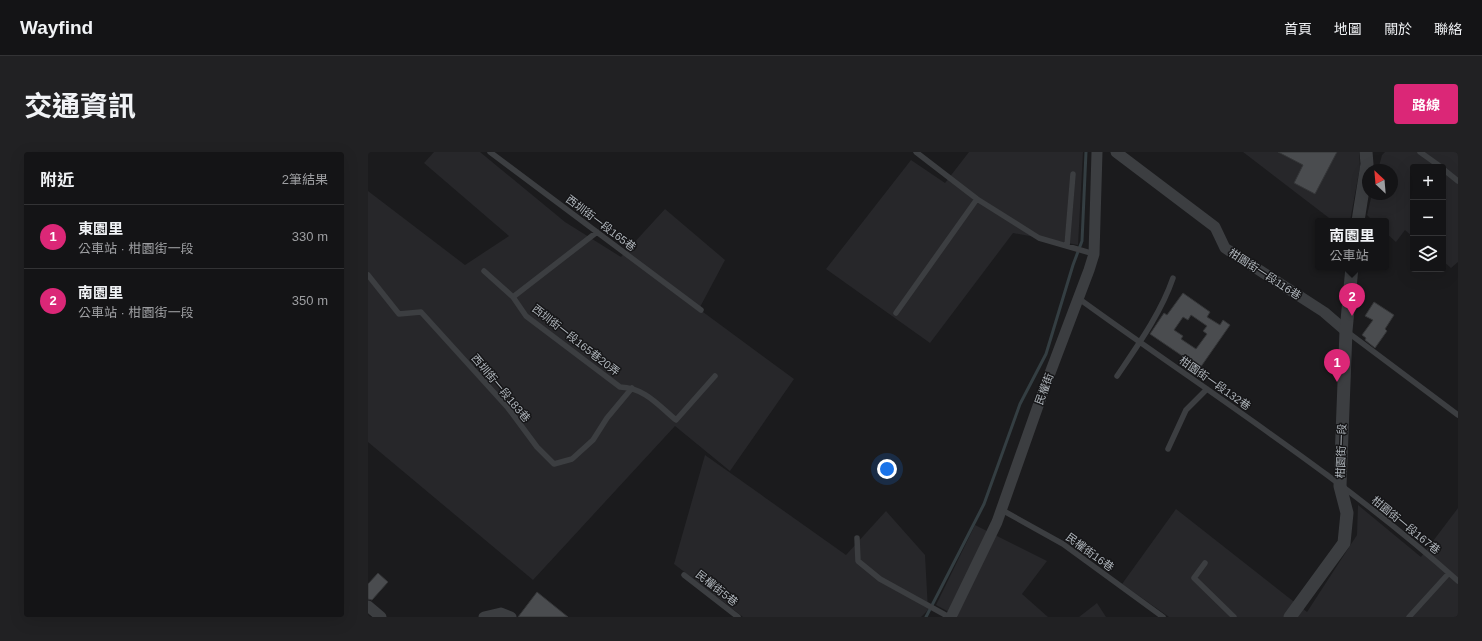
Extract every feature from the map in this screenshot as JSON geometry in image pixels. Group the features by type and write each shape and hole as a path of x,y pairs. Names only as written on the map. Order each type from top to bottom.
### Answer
{"street":[{"name":"民權街","path":"950,617 1002,510 1094,254 1097,152"},
{"name":"柑園街一段116巷","path":"1116,152 1215,227 1225,248 1324,312 1346,331"},
{"path":"1358,218 1367,164 1366,152"},
{"name":"柑園街一段","path":"1290,617 1344,543 1347,513 1340,486 1346,331 1352,270"},
{"path":"368,606 381,617"},
{"path":"484,617 501,613 511,617"}],"lane":[{"name":"西圳街一段165巷","path":"490,152 701,310"},
{"path":"916,152 977,199 1039,238 1094,254"},
{"path":"1420,152 1436,164"},
{"path":"1446,171 1458,181"},
{"path":"1068,246 1073,174"},
{"path":"896,313 977,199"},
{"path":"513,297 597,232"},
{"name":"西圳街一段165巷20弄","path":"484,271 513,297 526,316 620,387 632,388 644,393 676,420 715,376"},
{"name":"西圳街一段183巷","path":"368,275 399,314 422,312 508,408 537,447 554,464 572,459 593,440 607,418 632,388"},
{"path":"1118,376 1140,343 1169,290 1173,278"},
{"name":"柑園街一段132巷","path":"1078,298 1207,389 1340,486"},
{"path":"1346,331 1458,415"},
{"path":"1168,449 1186,410 1207,389"},
{"name":"柑園街一段167巷","path":"1340,486 1417,544 1458,582"},
{"name":"民權街16巷","path":"1002,510 1063,544 1162,617"},
{"path":"857,538 858,561 880,579 950,617"},
{"path":"1205,563 1194,578 1234,617"},
{"path":"1409,617 1449,574"},
{"name":"民權街5巷","path":"684,575 738,617"}],"shaded area":[{"path":"434,152 480,152 565,222 621,257 665,209 725,260 699,309 794,379 730,471 675,426 533,580 368,442 368,191 465,265 509,236 424,163"},
{"path":"969,152 1083,152 1078,245 1013,233 930,343 826,269 911,160 945,183"},
{"path":"1243,152 1359,152 1360,167 1351,218 1329,218"},
{"path":"1385,152 1458,152 1458,262 1451,268 1446,264 1446,164 1410,164 1410,234 1405,230 1396,242 1389,236 1389,218 1370,218 1367,215 1371,200 1398,200 1398,164 1380,164 1382,155"},
{"path":"705,455 846,555 886,511 925,555 928,610 921,617 743,617 674,564"},
{"path":"1358,505 1421,557 1458,508 1458,617 1169,617 1122,584 1176,509 1307,612 1357,535"},
{"path":"975,525 1047,561 1022,594 1048,617 958,617 936,605"},
{"path":"1097,603 1106,617 1079,617"}],"building":[{"path":"1278,152 1337,152 1315,194 1294,183 1303,165"},
{"path":"1183,293 1210,312 1207,317 1220,325 1223,320 1230,325 1200,368 1150,334 1164,313 1167,315","holes":["1191,315 1207,326 1203,331 1207,334 1196,349 1181,339 1183,336 1174,330 1183,317 1188,320"]},
{"path":"1374,302 1394,315 1385,329 1387,331 1375,348 1365,340 1366,338 1362,335 1373,320 1365,316"},
{"path":"378,573 388,582 372,600 368,599 368,584"},
{"path":"537,592 568,617 518,617"}],"waterway":[{"path":"926,617 984,504 1020,404 1046,354 1073,265 1082,241 1086,152"}],"place":[{"name":"南園里","path":"1352,316"},
{"name":"東園里","path":"1337,382"}]}
